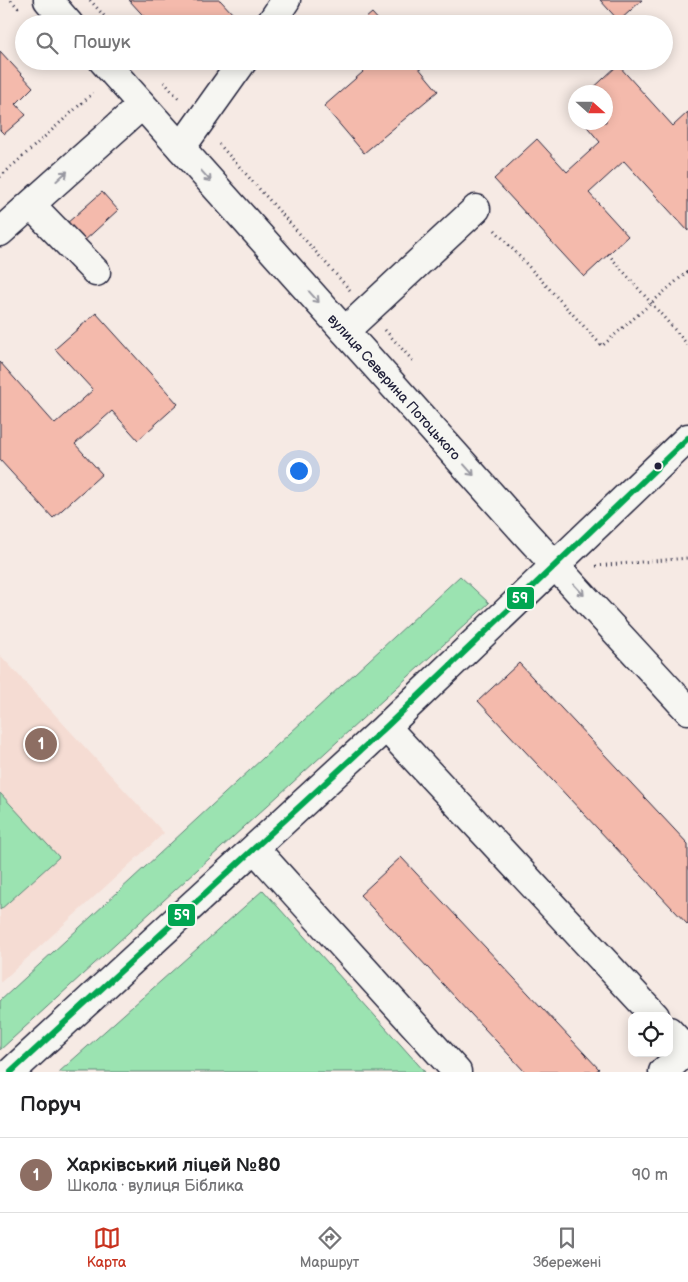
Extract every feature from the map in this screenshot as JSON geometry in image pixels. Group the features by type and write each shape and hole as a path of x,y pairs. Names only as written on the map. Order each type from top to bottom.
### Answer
{"street":[{"path":"48,0 62,15"},
{"name":"вулиця Северина Потоцького","path":"111,70 555,566 688,710"},
{"path":"182,148 237,70"},
{"path":"0,232 142,105"},
{"path":"31,205 96,272"},
{"path":"345,331 476,209"},
{"path":"23,1068 386,727 688,438"},
{"path":"386,727 651,1012"},
{"path":"255,849 457,1072"},
{"path":"663,1072 681,1044"}],"path":[{"path":"90,0 103,15"},
{"path":"157,75 414,362"},
{"path":"0,177 94,93"},
{"path":"476,209 602,346 688,271"},
{"path":"608,254 688,345"},
{"path":"595,566 688,558"}],"shaded area":[{"path":"0,655 164,833 0,983"}],"green space":[{"path":"460,576 489,603 0,1050 0,1001"},
{"path":"0,793 59,857 0,910"},
{"path":"263,890 425,1072 59,1072"}],"building":[{"path":"129,0 220,0 234,15 143,15"},
{"path":"600,0 642,0 626,15 614,15"},
{"path":"0,51 15,67 15,70 17,70 33,87 16,104 26,115 4,134 0,130"},
{"path":"361,70 420,70 438,91 364,153 324,106 363,72"},
{"path":"613,70 623,70 673,126 688,112 688,231 624,161 589,193 628,236 584,277 494,179 537,139 567,172 600,142 590,130 613,130 613,85 597,85"},
{"path":"102,192 118,210 83,242 66,224"},
{"path":"96,313 178,404 138,440 112,411 75,444 102,474 53,518 0,460 0,362 55,424 93,390 55,349"},
{"path":"519,663 688,844 688,925 478,701"},
{"path":"401,857 599,1069 595,1072 525,1072 360,895"}],"transit line":[{"name":"59","path":"11,1072 386,727 688,438"}],"place":[{"name":"Харківський ліцей №80","path":"41,744"}]}
